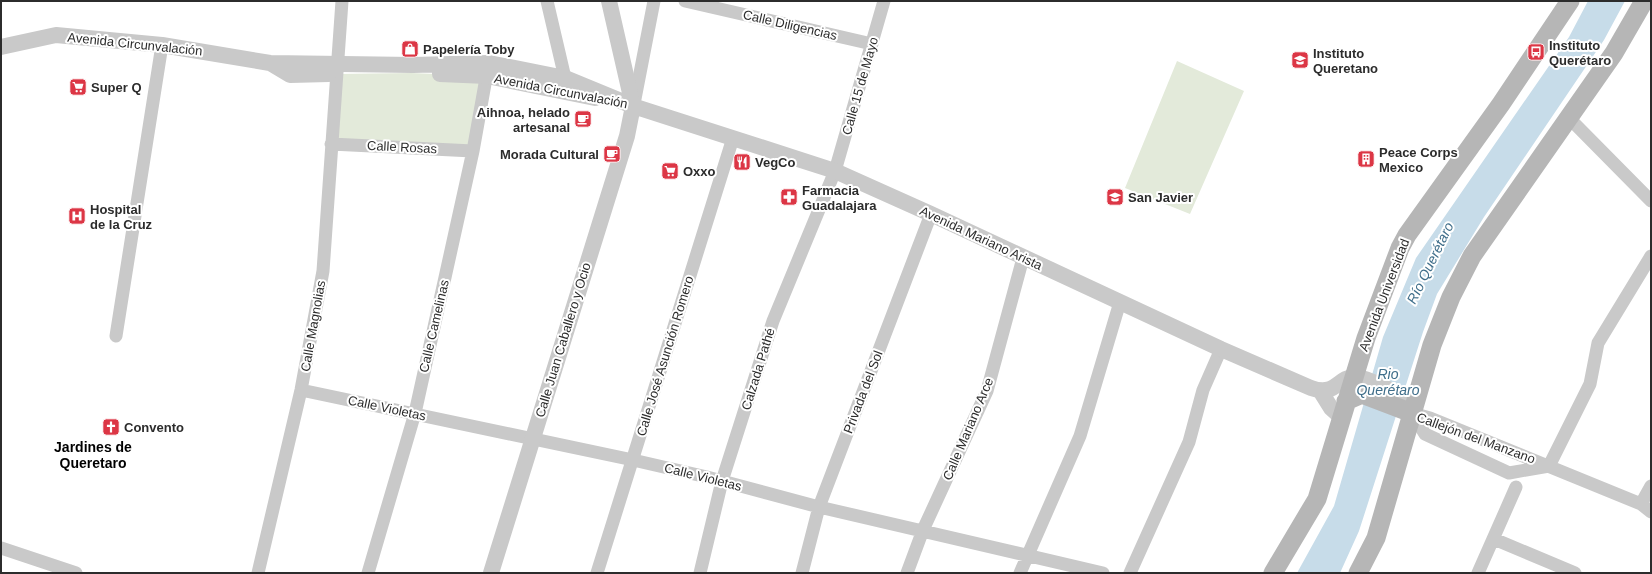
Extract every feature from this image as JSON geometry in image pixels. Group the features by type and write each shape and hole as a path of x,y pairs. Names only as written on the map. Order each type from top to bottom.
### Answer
{"main road":[{"name":"Avenida Universidad","path":"1274,573 1317,499 1344,409 1362,384 1373,318 1400,248 1407,235 1502,104 1570,1"},
{"path":"1358,573 1376,538 1408,401 1451,297 1472,256 1614,53 1644,1"},
{"path":"1362,384 1408,401"}],"street":[{"name":"Calle Magnolias","path":"258,573 301,390 323,271 342,1"},
{"path":"547,1 565,78"},
{"path":"609,1 633,106"},
{"path":"633,106 654,1"},
{"name":"Calle Diligencias","path":"685,1 872,44"},
{"name":"Calle 15 de Mayo","path":"835,171 884,1"},
{"name":"Avenida Circunvalación","path":"1,47 56,35 162,45 270,63 337,69 413,65 488,69 565,78 633,106"},
{"path":"116,336 162,45"},
{"name":"Avenida Circunvalación","path":"488,69 633,106"},
{"name":"Calle Camelinas","path":"368,573 415,413 473,151 488,69"},
{"name":"Avenida Mariano Arista","path":"633,106 835,171 1221,349 1321,392"},
{"name":"Calle Juan Caballero y Ocio","path":"491,573 627,136 633,106"},
{"path":"1569,118 1651,201"},
{"name":"Calle José Asunción Romero","path":"596,573 633,460 732,138"},
{"name":"Calle Rosas","path":"331,144 473,151"},
{"name":"Calzada Pathé","path":"700,573 722,481 773,321 835,171"},
{"name":"Privada del Sol","path":"802,573 820,507 931,214"},
{"path":"1549,466 1590,384 1598,343 1651,256"},
{"name":"Calle Mariano Arce","path":"907,573 923,530 987,391 1023,258"},
{"path":"1020,573 1026,555 1080,436 1120,302"},
{"path":"1130,573 1189,442 1203,390 1221,349"},
{"path":"1344,409 1331,408 1321,392 1337,387 1344,380 1362,384"},
{"name":"Calle Violetas","path":"301,390 633,460 722,481 820,507 1104,573"},
{"name":"Callejón del Manzano","path":"1408,401 1425,434 1509,473 1549,466"},
{"name":"Callejón del Manzano","path":"1408,401 1430,418 1549,466 1646,508"},
{"path":"1646,508 1651,486"},
{"path":"1478,573 1516,487"},
{"path":"1494,539 1575,573"},
{"path":"1,548 76,573"}],"green space":[{"path":"1177,61 1244,91 1190,214 1125,188"},
{"path":"411,73 487,76 473,151 331,144 336,74"}],"water":[{"name":"Rio Querétaro","path":"1588,1 1625,1 1604,40 1484,217 1437,294 1423,332 1359,531 1340,573 1297,573 1334,506 1383,337 1416,258 1569,37"}],"place":[{"name":"Papelería Toby","path":"410,49"},
{"name":"Instituto Querétaro","path":"1536,52"},
{"name":"Instituto Queretano","path":"1300,60"},
{"name":"Super Q","path":"78,87"},
{"name":"Aihnoa, helado artesanal","path":"583,119"},
{"name":"Morada Cultural","path":"612,154"},
{"name":"Peace Corps Mexico","path":"1366,159"},
{"name":"VegCo","path":"742,162"},
{"name":"Oxxo","path":"670,171"},
{"name":"Farmacia Guadalajara","path":"789,197"},
{"name":"San Javier","path":"1115,197"},
{"name":"Hospital de la Cruz","path":"77,216"},
{"name":"Convento","path":"111,427"}],"district":[{"name":"Jardines de Queretaro","path":"93,456"}],"water label":[{"name":"Río Querétaro","path":"1430,263"}]}
